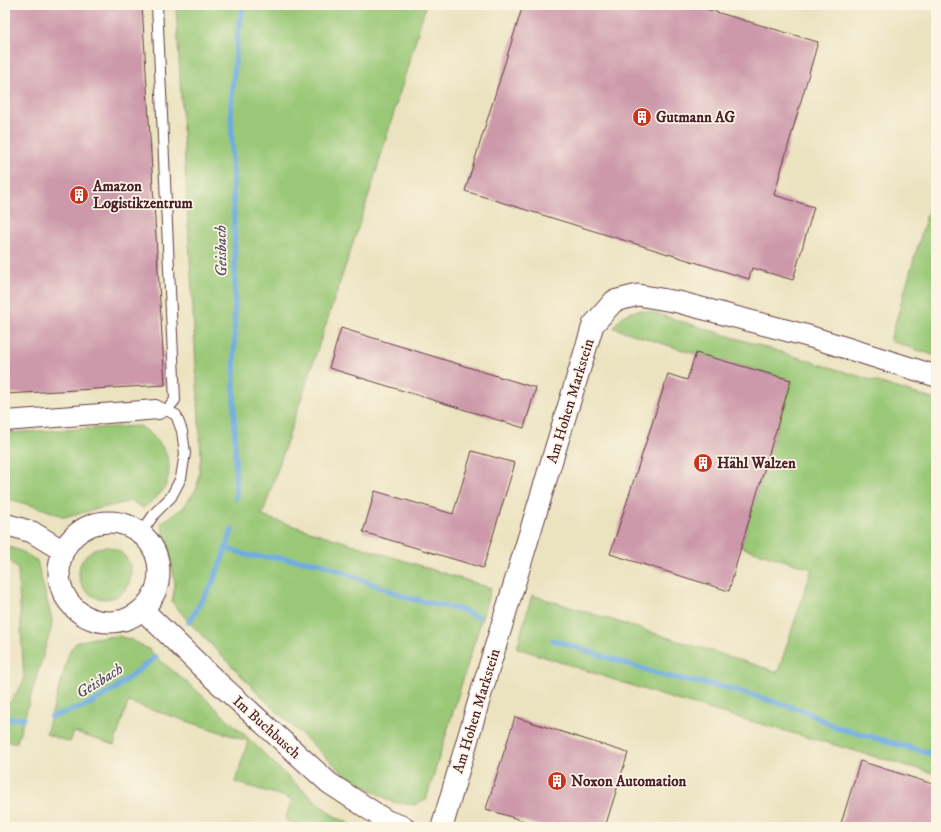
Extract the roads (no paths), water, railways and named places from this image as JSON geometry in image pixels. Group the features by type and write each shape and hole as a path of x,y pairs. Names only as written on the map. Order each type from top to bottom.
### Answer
{"street":[{"name":"Am Hohen Markstein","path":"442,827 593,325 614,300 638,295 678,302 808,336 936,376"},
{"path":"112,522 128,525 140,533 150,543 157,557 160,571 158,586 152,599 143,610 130,619 114,623 98,622 83,616 71,607 63,594 58,580 58,565 63,551 71,538 83,528 97,523 112,522"},
{"path":"5,524 32,532 63,551"},
{"name":"Im Buchbusch","path":"143,610 219,684 329,783 387,821 404,827"}],"lane":[{"path":"5,426 159,414 167,410 174,400 158,5"},
{"path":"5,416 156,405 176,415 182,431 185,453 181,478 171,497 154,513 140,533"}],"waterway":[{"name":"Geisbach","path":"236,498 234,399 235,266 231,106 237,39 243,5"},
{"name":"Geisbach","path":"189,622 212,584 232,530"},
{"path":"226,548 250,556 320,563 408,598 461,610 478,617"},
{"path":"553,640 665,676 724,687 805,711 835,727 936,755"},
{"name":"Geisbach","path":"51,717 88,705 113,690 156,657"},
{"name":"Geisbach","path":"5,719 24,718"}],"place":[{"name":"Gutmann AG","path":"642,117"},
{"name":"Amazon Logistikzentrum","path":"79,195"},
{"name":"Hähl Walzen","path":"703,463"},
{"name":"Noxon Automation","path":"557,781"}]}
